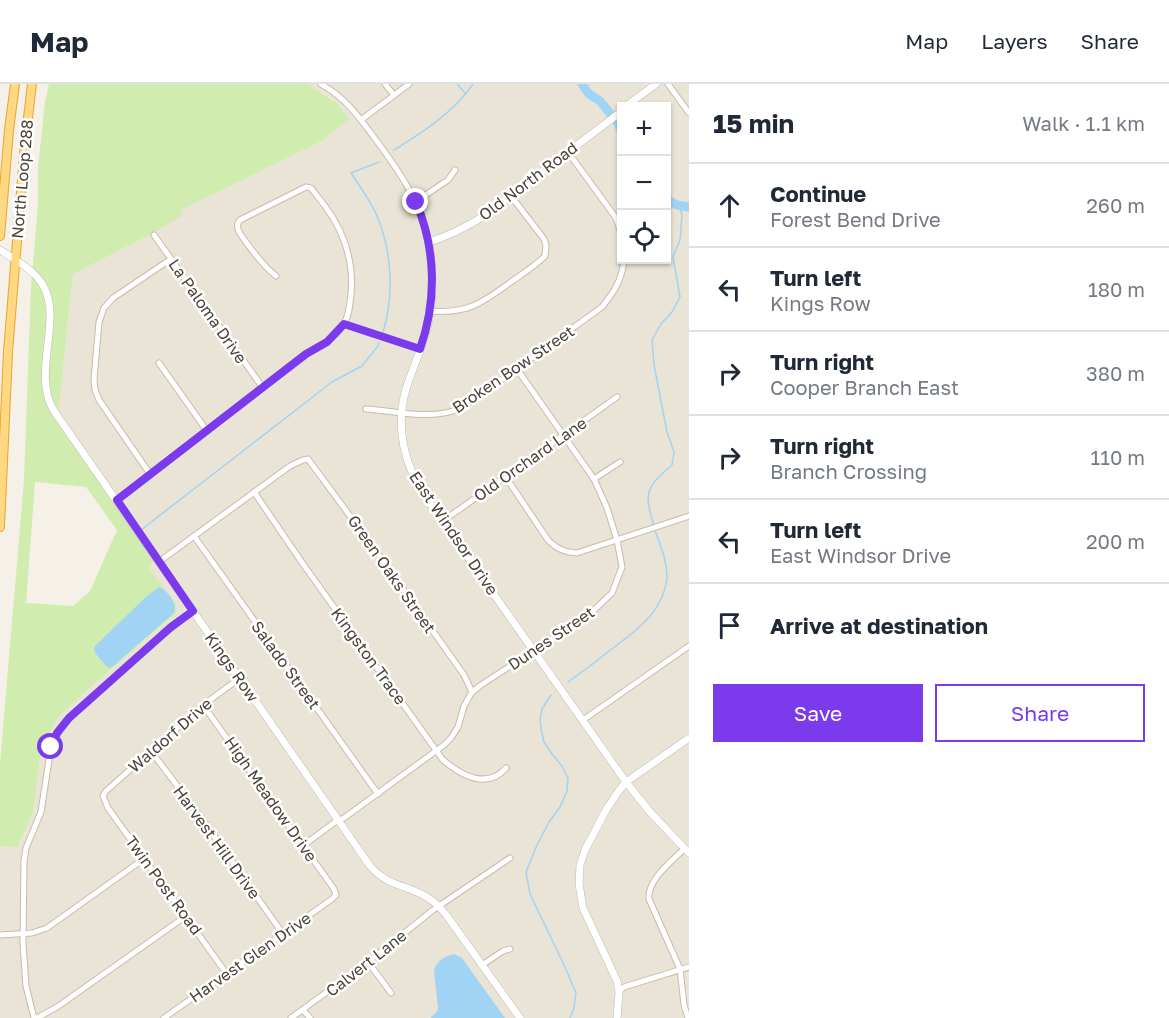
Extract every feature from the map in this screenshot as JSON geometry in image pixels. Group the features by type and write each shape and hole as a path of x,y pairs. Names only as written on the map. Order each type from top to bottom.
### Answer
{"highway":[{"name":"North Loop 288","path":"0,236 15,84"},
{"name":"North Loop 288","path":"0,527 8,352 32,84"}],"street":[{"name":"East Windsor Drive","path":"321,84 344,100 397,169 416,202 429,242 432,267 430,311 401,412 402,437 410,467 420,489 626,782 650,812 687,851"},
{"path":"385,84 394,95"},
{"path":"361,120 409,84"},
{"path":"631,102 656,84"},
{"path":"668,84 689,113"},
{"name":"Old North Road","path":"429,242 469,226 484,216 617,113"},
{"path":"568,152 617,222"},
{"path":"416,202 448,180 454,170"},
{"path":"117,500 306,354 327,342 344,324 350,304 352,282 347,247 332,215 310,188 306,187 240,220 238,224 237,228 260,261 276,276"},
{"path":"430,311 464,310 475,306 495,294 544,256 546,250 543,239 511,196"},
{"name":"La Paloma Drive","path":"154,235 263,388"},
{"name":"Kings Row","path":"0,250 39,279 47,296 50,317 45,384 48,400 367,862 377,873 393,884 423,895 439,906 520,1018"},
{"path":"150,474 99,400 95,390 98,330 101,314 106,304 171,258"},
{"name":"Broken Bow Street","path":"366,409 432,415 446,414 462,408 602,307 615,291 624,264"},
{"path":"344,324 420,349"},
{"path":"159,363 207,431"},
{"name":"Dunes Street","path":"304,845 437,751 451,738 458,727 464,706 472,693 481,685 590,614 612,593 622,567 617,540 607,508 594,479 517,369"},
{"name":"Old Orchard Lane","path":"442,521 617,397"},
{"name":"Green Oaks Street","path":"254,492 290,466 303,459 308,459 464,675 472,693"},
{"path":"594,479 620,462"},
{"path":"505,476 548,540 565,552 577,553 689,516"},
{"path":"160,561 254,492"},
{"name":"Kingston Trace","path":"254,492 303,564 450,766 460,773 475,778 489,778 506,768"},
{"name":"Salado Street","path":"194,536 378,794"},
{"path":"186,916 57,1007 36,1018 26,986 23,934 25,855 41,812 49,756 54,739 69,718 171,627 193,611"},
{"path":"583,720 689,646"},
{"name":"Waldorf Drive","path":"103,796 203,705 240,678"},
{"name":"High Meadow Drive","path":"203,705 304,845 336,895"},
{"path":"617,1018 619,992 608,960 583,908 579,884 580,865 585,850 606,810 626,782 689,738"},
{"name":"Harvest Hill Drive","path":"151,751 283,934"},
{"name":"Twin Post Road","path":"103,796 108,808 226,973"},
{"path":"687,851 668,864 651,886 648,894 680,969 684,1005 688,1018"},
{"path":"0,935 37,932 52,925 145,858"},
{"name":"Calvert Lane","path":"291,1018 368,962 439,906 510,858"},
{"name":"Harvest Glen Drive","path":"164,1018 336,895"},
{"path":"482,965 510,949"},
{"path":"368,962 391,993"},
{"path":"619,992 624,987 689,967"},
{"path":"303,1010 310,1018"}],"shaded area":[{"path":"308,84 689,84 689,1018 0,1018 0,846 19,846 33,812 39,764 48,734 64,711 175,614 177,606 151,571 150,566 157,558 58,416 73,274 148,236 182,215 180,210 322,141 342,125 341,107"}],"green space":[{"path":"49,84 308,84 337,103 349,119 322,141 181,210 183,215 148,236 73,274 58,416 157,558 150,566 151,571 176,604 177,609 175,614 56,720 43,746 33,812 18,847 0,846 0,764 24,480 31,286 38,206 38,167","holes":["35,482 86,487 117,530 90,591 73,606 26,603"]}],"water":[{"path":"159,587 171,598 175,606 174,613 108,668 95,653 95,646"},
{"path":"454,954 462,958 505,1018 430,1018 438,1008 434,972 436,965 447,956"}],"waterway":[{"path":"457,84 466,94"},
{"path":"394,150 447,113 473,84"},
{"path":"582,84 617,122"},
{"path":"379,162 351,173 376,215 387,248 390,290 387,319 383,332"},
{"path":"671,202 689,207"},
{"path":"654,526 649,506 649,492 656,480 672,465 674,452 667,432 654,365 652,340 680,297 673,257 680,240 682,215 677,205"},
{"path":"141,530 332,382 362,366 379,343"},
{"path":"568,682 638,628 647,620 661,600 667,570 655,530"},
{"path":"551,695 542,709 541,729 544,742 568,778 567,791 537,845 526,872 530,894 576,993 570,1018"}],"route":[{"path":"51,747 57,733 69,718 171,627 193,611 117,500 306,354 327,342 344,324 420,349 430,311 432,267 429,242 416,202"}]}
